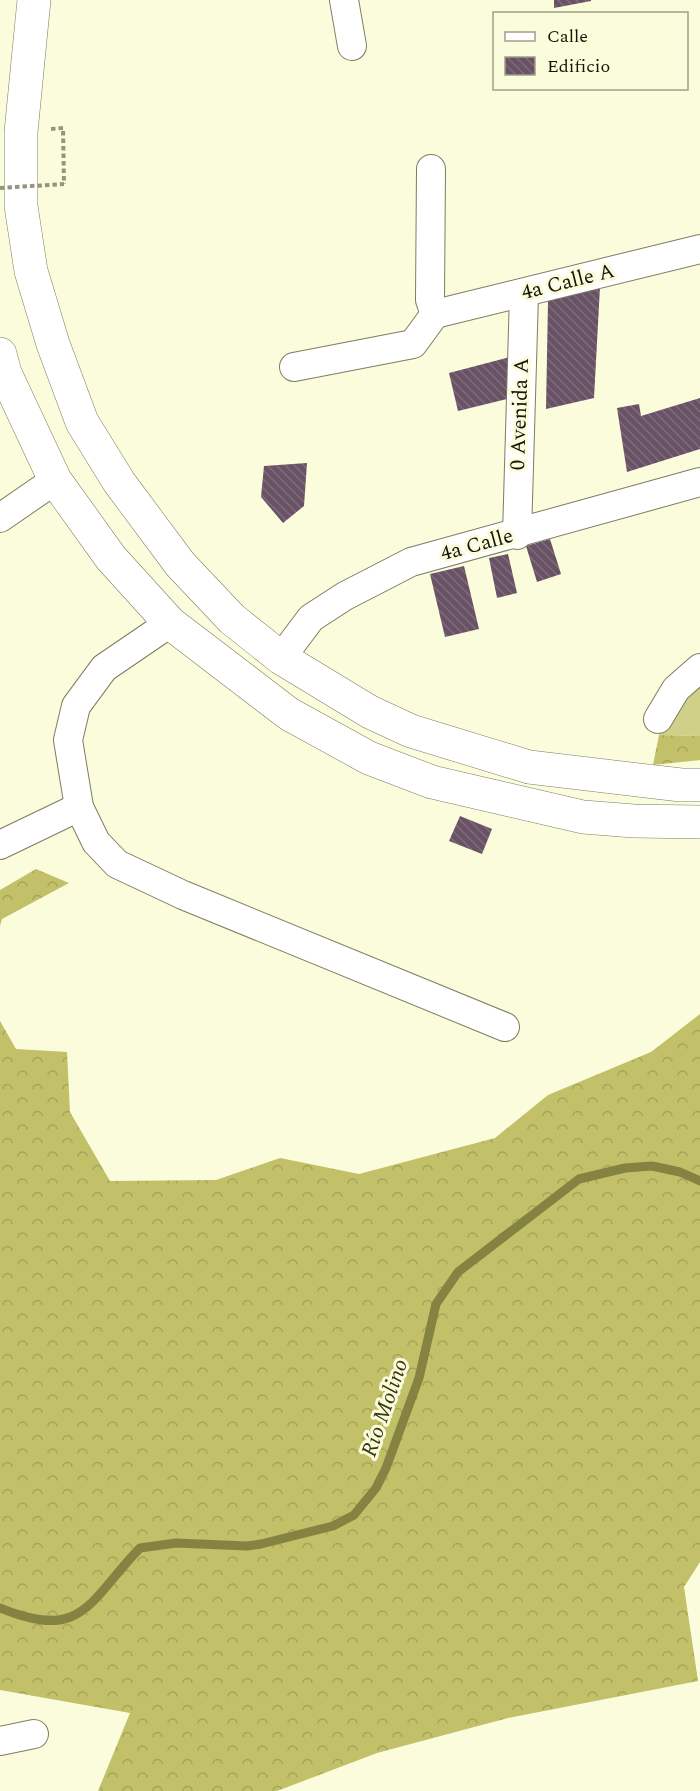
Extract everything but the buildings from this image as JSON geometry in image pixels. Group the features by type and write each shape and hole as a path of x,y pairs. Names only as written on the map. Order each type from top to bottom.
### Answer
{"highway":[{"path":"34,0 21,132 21,206 31,271 53,344 78,411 119,482 180,564 232,619 281,658 380,717 411,731 529,767 681,785 700,785"},
{"path":"0,354 5,373 55,480 111,558 170,623 289,714 369,758 432,782 583,817 634,821 700,822"}],"street":[{"path":"344,0 352,46"},
{"path":"294,367 413,344 435,314 430,300 431,169"},
{"name":"4a Calle A","path":"435,314 700,249"},
{"name":"0 Avenida A","path":"517,535 524,294"},
{"path":"0,518 55,480"},
{"name":"4a Calle","path":"281,658 311,618 364,586 411,562 517,535 700,482"},
{"path":"170,623 104,668 76,706 68,740 79,807 96,842 117,864 183,895 505,1027"},
{"path":"658,719 676,688 700,668"},
{"path":"0,845 79,807"},
{"path":"0,1741 34,1734"}],"path":[{"path":"0,188 64,184 63,128"}],"shaded area":[{"path":"700,677 700,736 659,735 665,704"}],"green space":[{"path":"659,735 700,736 700,760 653,765"},
{"path":"36,869 69,883 2,919 0,926 0,890"},
{"path":"700,1014 700,1562 684,1587 698,1681 508,1718 377,1753 277,1791 98,1791 130,1713 0,1690 0,1021 16,1049 67,1052 70,1112 110,1181 216,1180 280,1158 359,1174 495,1138 548,1095 651,1052"}],"waterway":[{"name":"Río Molino","path":"0,1608 28,1618 50,1621 68,1618 83,1610 96,1599 140,1548 176,1543 247,1546 261,1544 333,1526 354,1515 376,1488 386,1468 419,1378 436,1304 458,1272 579,1179 625,1168 652,1166 680,1172 700,1181"}]}
